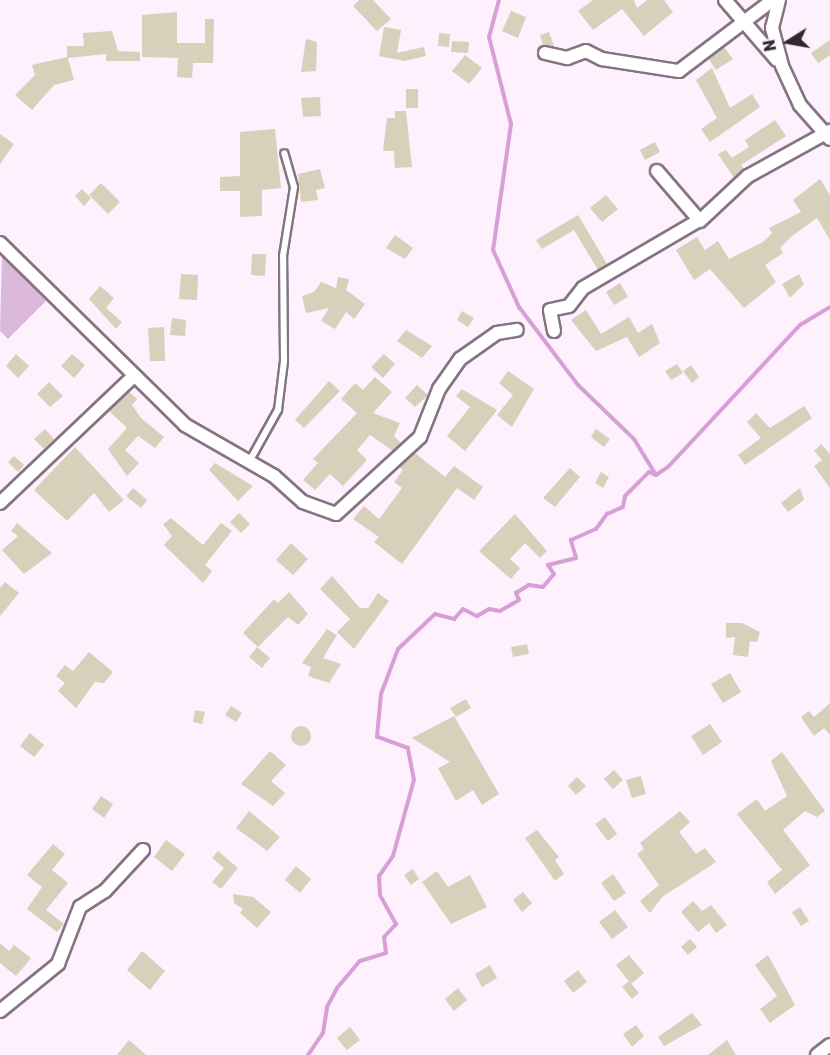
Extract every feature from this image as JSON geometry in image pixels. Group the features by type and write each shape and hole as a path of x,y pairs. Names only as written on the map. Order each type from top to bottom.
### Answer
{"street":[{"path":"725,0 745,17 782,66"},
{"path":"545,53 567,58 586,51 602,59 679,71 745,17 773,0"},
{"path":"555,331 550,310 569,306 583,288 700,220 748,176 829,134 800,105 782,66 772,28 779,0"},
{"path":"657,171 700,220"},
{"path":"0,243 185,425 249,462 303,502 336,514 420,437 439,389 460,359 497,333 517,330"},
{"path":"0,503 134,376"},
{"path":"0,1011 58,964 80,907 105,891 143,850"},
{"path":"816,1055 830,1045"}],"lane":[{"path":"249,462 278,410 284,362 283,256 294,187 284,153"}],"shaded area":[{"path":"2,254 46,301 8,339 0,331"}],"building":[{"path":"359,0 373,0 391,19 377,31 353,6"},
{"path":"593,0 634,0 637,8 647,0 664,0 673,12 644,36 622,9 593,30 578,11"},
{"path":"511,11 526,17 518,38 502,31"},
{"path":"177,12 177,43 205,43 205,19 214,19 213,63 193,63 192,78 177,77 178,58 142,57 142,15"},
{"path":"384,27 401,30 397,53 424,47 426,56 405,61 379,56"},
{"path":"112,31 118,51 140,52 140,61 106,61 106,54 68,58 74,80 54,85 32,110 15,95 35,75 32,65 67,57 67,46 84,46 83,33"},
{"path":"549,32 554,46 543,45 540,35"},
{"path":"439,33 450,34 449,47 438,46"},
{"path":"306,39 317,42 316,71 301,72"},
{"path":"830,40 830,55 818,63 811,53"},
{"path":"452,41 469,42 468,53 451,52"},
{"path":"724,47 733,59 716,70 709,59"},
{"path":"465,55 482,68 469,84 452,71"},
{"path":"712,68 730,108 752,94 760,107 710,142 701,129 717,118 696,80"},
{"path":"406,89 418,89 418,108 406,108"},
{"path":"320,97 321,116 303,117 301,98"},
{"path":"395,111 406,111 412,167 395,168 394,151 383,151 387,118 395,118"},
{"path":"775,120 786,136 741,165 744,169 734,178 718,154 726,150 732,158 749,147 745,140"},
{"path":"275,129 281,188 262,190 262,216 240,217 240,191 220,191 220,177 240,176 240,132"},
{"path":"0,134 14,144 0,164"},
{"path":"655,142 660,152 645,160 640,150"},
{"path":"320,169 325,188 316,190 318,200 301,202 298,174"},
{"path":"820,179 830,195 830,240 817,218 792,236 780,248 783,253 765,265 776,282 744,308 710,269 694,280 676,250 697,237 705,250 718,241 729,259 763,242 772,233 769,228 801,212 793,200"},
{"path":"101,183 120,202 108,214 89,195"},
{"path":"82,189 91,198 84,206 75,196"},
{"path":"606,195 618,209 602,222 590,208"},
{"path":"578,215 607,264 598,270 574,230 542,249 536,240"},
{"path":"395,235 413,248 405,259 386,248"},
{"path":"252,254 266,254 265,276 251,275"},
{"path":"181,274 198,275 197,300 179,299"},
{"path":"799,274 804,284 790,298 782,284"},
{"path":"338,277 349,279 346,290 365,304 354,319 346,312 335,329 321,321 329,308 306,313 302,296 314,292 321,282 336,288"},
{"path":"620,283 628,297 614,305 606,292"},
{"path":"100,286 114,298 106,308 122,322 116,329 89,299"},
{"path":"586,310 601,334 629,317 638,333 652,324 660,343 639,357 627,337 596,351 571,320"},
{"path":"462,311 474,318 468,327 457,320"},
{"path":"172,318 186,320 185,336 170,335"},
{"path":"164,327 165,361 150,361 148,328"},
{"path":"406,330 432,346 422,358 397,341"},
{"path":"16,354 29,366 18,378 6,366"},
{"path":"72,354 85,365 74,378 61,366"},
{"path":"384,354 395,364 383,378 371,367"},
{"path":"677,364 683,373 671,380 665,371"},
{"path":"691,365 699,377 692,383 683,371"},
{"path":"508,371 534,389 512,427 497,415 513,395 499,383"},
{"path":"375,377 392,392 373,413 400,423 394,436 401,443 393,451 370,435 357,450 367,460 343,486 330,474 315,490 303,480 318,463 313,459 357,413 341,399 355,383 363,390"},
{"path":"329,381 340,391 304,428 295,420"},
{"path":"49,382 63,396 50,407 37,394"},
{"path":"417,385 428,395 415,407 405,398"},
{"path":"462,389 497,410 465,451 447,436 470,407 456,396"},
{"path":"129,392 137,399 132,405 141,418 164,437 155,448 138,436 125,450 139,463 127,476 108,449 127,428 109,411"},
{"path":"804,406 812,418 745,465 738,455 761,438 747,422 756,413 770,428"},
{"path":"45,429 54,439 44,449 34,439"},
{"path":"596,429 610,439 604,447 591,437"},
{"path":"821,444 830,454 830,488 814,466 822,460 814,451"},
{"path":"75,447 124,500 109,512 94,493 67,521 34,490"},
{"path":"415,453 445,477 454,466 483,487 474,500 457,488 402,564 374,542 379,537 353,519 364,506 379,519 402,488 394,482 403,470 399,467"},
{"path":"14,456 24,465 18,472 8,462"},
{"path":"215,463 253,486 238,501 209,470"},
{"path":"570,468 580,477 555,507 543,498"},
{"path":"601,472 609,477 603,488 595,483"},
{"path":"133,488 147,500 141,508 126,496"},
{"path":"800,488 804,500 788,512 781,503"},
{"path":"239,513 250,524 241,533 230,522"},
{"path":"515,514 547,551 540,558 525,543 510,559 520,568 511,579 479,551"},
{"path":"171,518 203,545 221,523 232,531 205,565 212,571 203,583 164,545 172,536 163,524"},
{"path":"17,523 52,553 24,574 2,550 18,536 11,531"},
{"path":"291,543 308,559 293,575 276,560"},
{"path":"332,576 360,608 368,608 378,593 389,601 354,649 337,632 350,619 320,589"},
{"path":"5,582 19,593 0,616 0,588"},
{"path":"289,592 308,614 298,625 288,617 258,647 243,633 274,599 278,603"},
{"path":"726,623 742,623 760,632 757,642 750,641 748,657 733,655 735,637 726,638"},
{"path":"327,629 337,635 323,658 341,664 329,683 308,676 311,667 302,663"},
{"path":"527,644 529,654 513,657 511,647"},
{"path":"257,647 270,658 262,668 249,657"},
{"path":"89,652 113,672 104,683 95,682 76,708 58,691 65,683 56,676 65,665 73,671"},
{"path":"730,673 741,692 723,703 711,684"},
{"path":"466,699 471,708 456,717 450,708"},
{"path":"830,703 830,735 824,728 814,736 801,717 809,711 814,717"},
{"path":"231,706 242,713 236,722 225,715"},
{"path":"195,710 205,712 202,724 193,722"},
{"path":"454,716 499,794 482,805 473,790 456,801 438,768 450,762 412,738"},
{"path":"710,724 722,742 703,755 691,736"},
{"path":"301,726 308,729 311,736 308,743 301,746 294,743 291,736 294,729"},
{"path":"30,733 44,745 34,757 20,746"},
{"path":"270,751 286,765 271,781 285,793 273,806 241,784"},
{"path":"782,752 825,811 817,817 805,811 783,830 810,865 775,894 767,882 782,870 737,814 757,799 765,811 787,796 771,761"},
{"path":"614,770 623,780 613,789 604,779"},
{"path":"641,776 646,794 632,798 626,780"},
{"path":"577,777 586,786 576,795 568,786"},
{"path":"101,796 113,804 104,818 92,809"},
{"path":"249,811 280,837 267,851 236,828"},
{"path":"680,811 690,822 679,832 696,854 705,848 716,862 662,897 650,913 640,901 659,885 637,854 644,849 640,843"},
{"path":"605,817 617,834 608,841 595,824"},
{"path":"537,830 559,857 555,860 564,874 555,881 525,838"},
{"path":"166,840 185,854 172,871 154,857"},
{"path":"53,844 65,854 52,870 68,883 46,910 64,924 57,932 27,909 42,887 27,875"},
{"path":"218,851 238,868 221,889 212,882 224,868 212,858"},
{"path":"296,866 311,879 300,893 285,880"},
{"path":"413,869 419,879 411,885 404,875"},
{"path":"437,871 448,887 470,875 487,907 451,924 422,882"},
{"path":"613,874 626,893 614,901 601,883"},
{"path":"523,892 532,903 522,912 513,900"},
{"path":"233,894 253,897 271,912 257,928 240,913 243,909 234,903"},
{"path":"693,901 702,911 711,905 727,925 716,933 709,923 698,932 681,912"},
{"path":"800,907 809,921 801,926 792,912"},
{"path":"615,910 628,927 612,939 599,922"},
{"path":"690,939 697,947 688,955 681,947"},
{"path":"0,943 9,951 14,945 31,958 16,976 0,963"},
{"path":"142,951 165,971 150,990 127,970"},
{"path":"629,955 644,973 631,984 616,965"},
{"path":"768,955 795,1005 770,1023 760,1009 777,996 755,965"},
{"path":"490,965 497,978 482,987 475,974"},
{"path":"578,970 587,982 573,993 564,981"},
{"path":"629,981 639,993 632,999 622,987"},
{"path":"458,988 467,1000 454,1011 445,999"},
{"path":"692,1013 702,1025 664,1046 658,1037"},
{"path":"636,1025 644,1036 632,1047 623,1034"},
{"path":"350,1027 360,1040 347,1050 337,1038"},
{"path":"129,1040 146,1055 117,1055"},
{"path":"727,1040 736,1055 708,1055"}],"waterway":[{"path":"499,0 489,37 511,124 493,250 519,307 578,385 634,439 656,475"},
{"path":"308,1055 323,1033 327,1007 337,988 360,961 386,953 384,937 396,924 380,895 379,876 393,856 414,780 408,748 377,737 381,694 398,649 435,614 454,619 463,609 477,616 489,609 500,611 519,600 516,593 529,585 543,587 554,574 548,565 576,558 571,540 596,529 607,514 623,507 625,496 649,472 656,475 668,467 800,325 830,307"}]}
